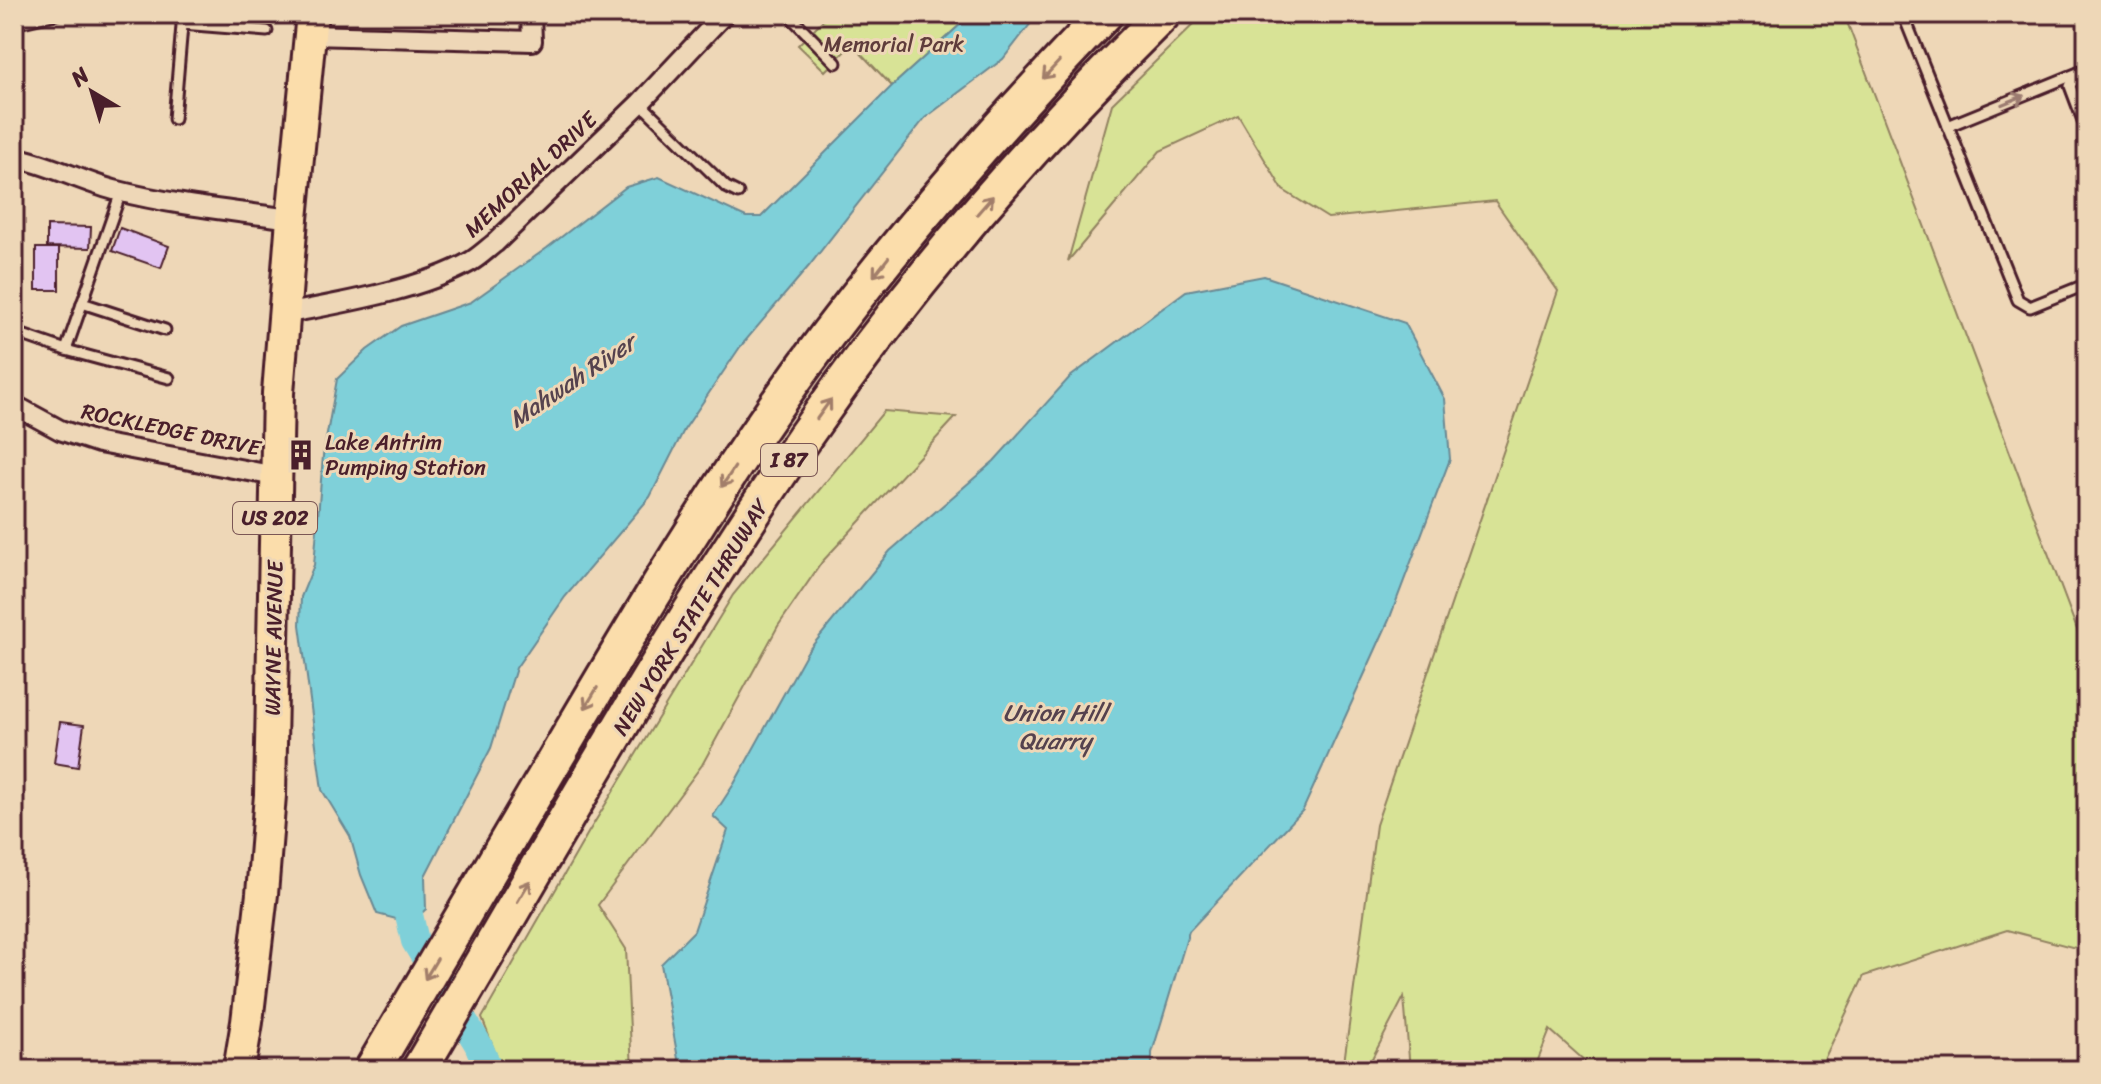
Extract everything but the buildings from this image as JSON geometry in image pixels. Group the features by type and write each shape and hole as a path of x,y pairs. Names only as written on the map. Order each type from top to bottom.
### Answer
{"highway":[{"name":"NEW YORK STATE THRUWAY","path":"372,1070 652,597 773,409 934,201 1105,14"},
{"name":"NEW YORK STATE THRUWAY","path":"424,1062 710,581 807,433 965,228 1082,97 1163,14"}],"main road":[{"name":"WAYNE AVENUE","path":"242,1070 270,795 276,476 284,314 311,25"}],"street":[{"path":"311,25 532,41 531,14"},
{"name":"MEMORIAL DRIVE","path":"284,314 391,291 444,274 472,261 495,243 640,103 724,14"},
{"path":"14,157 38,161 121,192 292,219"},
{"name":"ROCKLEDGE DRIVE","path":"14,405 60,430 99,443 276,476"}],"lane":[{"path":"14,24 56,14"},
{"path":"788,14 836,63"},
{"path":"1903,14 2018,300 2030,307 2087,284"},
{"path":"174,119 182,19 267,31"},
{"path":"1948,126 2082,71"},
{"path":"2082,71 2070,86 2087,131"},
{"path":"640,103 726,187 738,193"},
{"path":"66,350 121,192"},
{"path":"82,303 165,330"},
{"path":"14,332 66,350 169,378"}],"green space":[{"name":"Memorial Park","path":"824,14 972,14 892,86 852,44 825,71 798,45 826,17"},
{"path":"1204,14 1844,14 2087,656 2087,951 2007,930 1864,976 1819,1070 1583,1070 1585,1061 1550,1030 1534,1070 1410,1070 1404,997 1366,1070 1343,1070 1376,825 1558,291 1495,201 1328,218 1283,190 1238,115 1160,151 1068,261 1112,104"},
{"path":"884,411 956,417 822,562 778,626 702,765 598,905 626,949 632,1070 502,1070 482,1018 588,833 733,595"}],"water":[{"path":"972,14 1038,14 1003,59 925,118 809,266 740,347 684,430 650,497 565,597 516,668 491,748 425,876 426,909 411,923 377,914 350,836 322,790 300,625 301,597 314,565 323,456 337,379 367,350 401,326 471,302 626,187 659,177 746,217 761,217 892,86"},
{"name":"Union Hill Quarry","path":"1264,276 1405,323 1445,399 1450,459 1389,620 1303,810 1189,931 1152,1053 1152,1070 680,1070 661,964 694,931 728,830 713,816 807,652 890,551 994,461 1070,377 1186,291"}],"waterway":[{"name":"Mahwah River","path":"403,888 415,941 478,1044 489,1070"}],"place":[{"name":"Lake Antrim Pumping Station","path":"301,455"}]}
